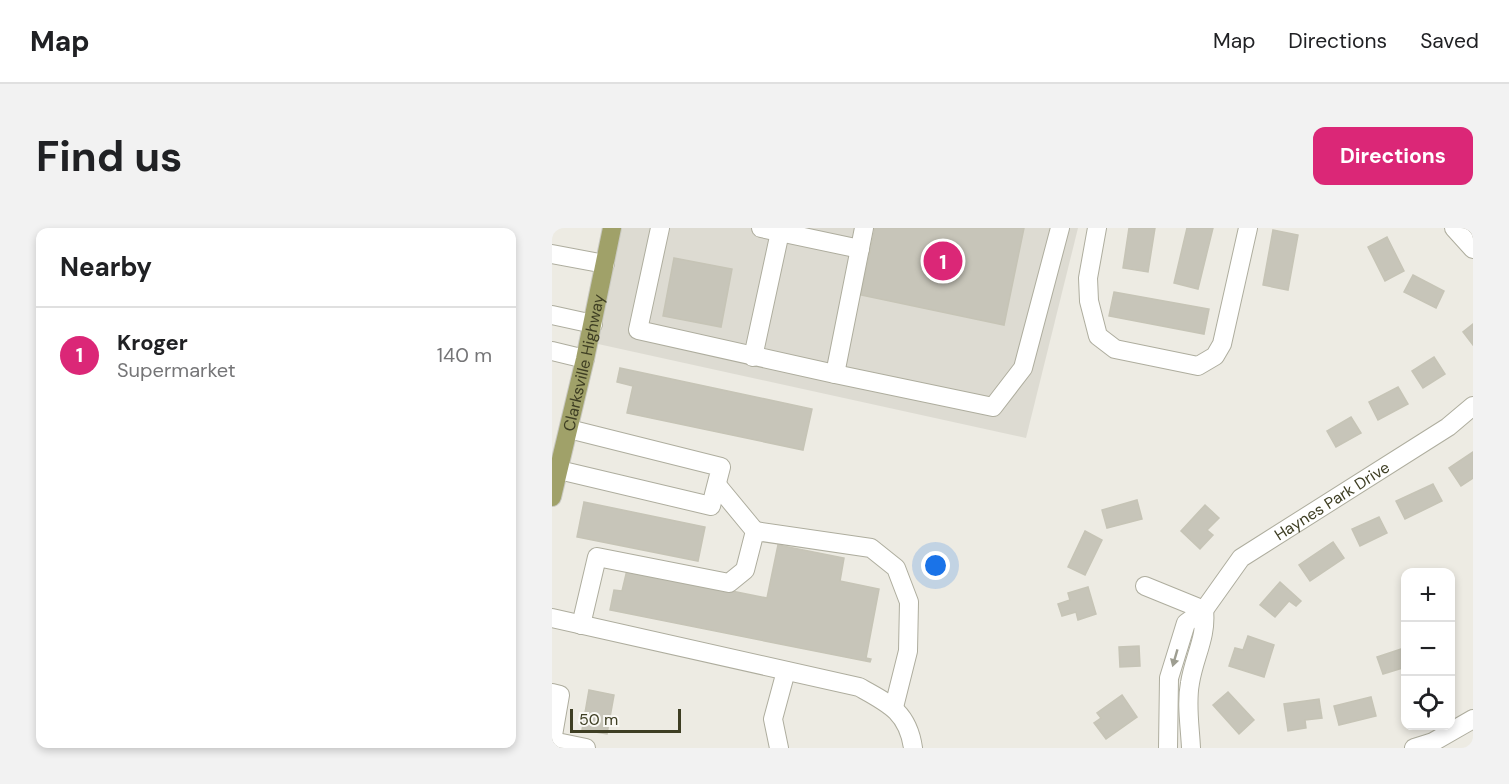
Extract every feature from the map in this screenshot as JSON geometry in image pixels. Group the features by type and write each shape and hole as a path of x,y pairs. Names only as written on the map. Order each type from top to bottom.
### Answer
{"main road":[{"name":"Clarksville Highway","path":"552,495 593,324 612,228"}],"street":[{"path":"660,228 638,330 753,357 993,407 1023,368 1060,228"},
{"path":"760,228 860,249"},
{"path":"835,374 864,228"},
{"path":"1097,228 1088,278 1089,301 1098,336 1115,349 1198,366 1215,356 1222,344 1248,228"},
{"path":"1454,228 1473,249"},
{"path":"753,357 780,232"},
{"path":"552,254 605,264"},
{"path":"552,315 593,324"},
{"path":"552,351 585,359"},
{"name":"Haynes Park Drive","path":"1168,748 1167,701 1170,678 1186,622 1204,610 1241,558 1448,427 1473,406"},
{"path":"559,470 711,506 717,485 721,467 569,429"},
{"path":"717,485 755,531 871,548 896,568 909,602 908,651 894,707"},
{"path":"581,625 597,557 729,583 745,570 755,531"},
{"path":"1145,586 1204,610 1206,627 1190,682 1191,748"},
{"path":"552,618 859,687 894,707 911,733 913,748"},
{"path":"779,748 773,719 786,671"},
{"path":"552,693 560,695 552,741 586,748"},
{"path":"1167,701 1189,701"},
{"path":"1414,748 1433,742 1473,720"}],"shaded area":[{"path":"612,228 1078,228 1026,438 589,342"}],"building":[{"path":"875,228 1024,228 1004,325 861,295"},
{"path":"1129,228 1155,228 1148,272 1123,268"},
{"path":"1187,228 1213,228 1198,289 1174,283"},
{"path":"1273,230 1298,235 1288,290 1263,285"},
{"path":"1387,237 1404,271 1385,281 1368,247"},
{"path":"674,258 732,269 721,327 663,316"},
{"path":"1413,275 1444,291 1436,308 1404,292"},
{"path":"1114,292 1209,309 1204,334 1109,316"},
{"path":"1473,324 1473,345 1463,332"},
{"path":"1434,357 1445,374 1423,388 1412,371"},
{"path":"620,368 812,409 803,450 627,413 633,386 617,382"},
{"path":"1398,387 1408,404 1378,420 1369,402"},
{"path":"1351,417 1361,433 1336,447 1327,431"},
{"path":"1473,452 1473,478 1461,486 1449,468"},
{"path":"1433,484 1442,501 1405,519 1396,501"},
{"path":"1137,500 1142,519 1107,528 1102,510"},
{"path":"584,502 705,527 698,561 577,537"},
{"path":"1205,505 1219,518 1207,530 1213,535 1200,549 1181,531"},
{"path":"1379,517 1387,533 1360,546 1352,529"},
{"path":"1085,531 1102,540 1085,575 1068,567"},
{"path":"1333,542 1344,558 1310,581 1299,565"},
{"path":"778,545 844,558 840,581 879,589 866,658 871,659 870,662 610,610 614,590 622,591 627,570 767,598"},
{"path":"1280,582 1301,601 1296,606 1289,601 1275,617 1260,605"},
{"path":"1088,587 1096,614 1078,620 1076,612 1062,616 1058,604 1070,600 1068,593"},
{"path":"1248,636 1274,645 1264,677 1229,666 1235,648 1243,650"},
{"path":"1139,646 1140,666 1120,667 1119,647"},
{"path":"1401,649 1401,669 1383,674 1377,657"},
{"path":"589,690 614,695 607,734 582,730"},
{"path":"1228,692 1254,720 1239,734 1213,705"},
{"path":"1122,695 1137,717 1106,739 1094,723 1101,718 1097,713"},
{"path":"1371,697 1376,716 1339,725 1334,706"},
{"path":"1319,699 1322,718 1305,720 1306,728 1288,731 1284,704"}],"place":[{"name":"Kroger","path":"943,261"}]}
